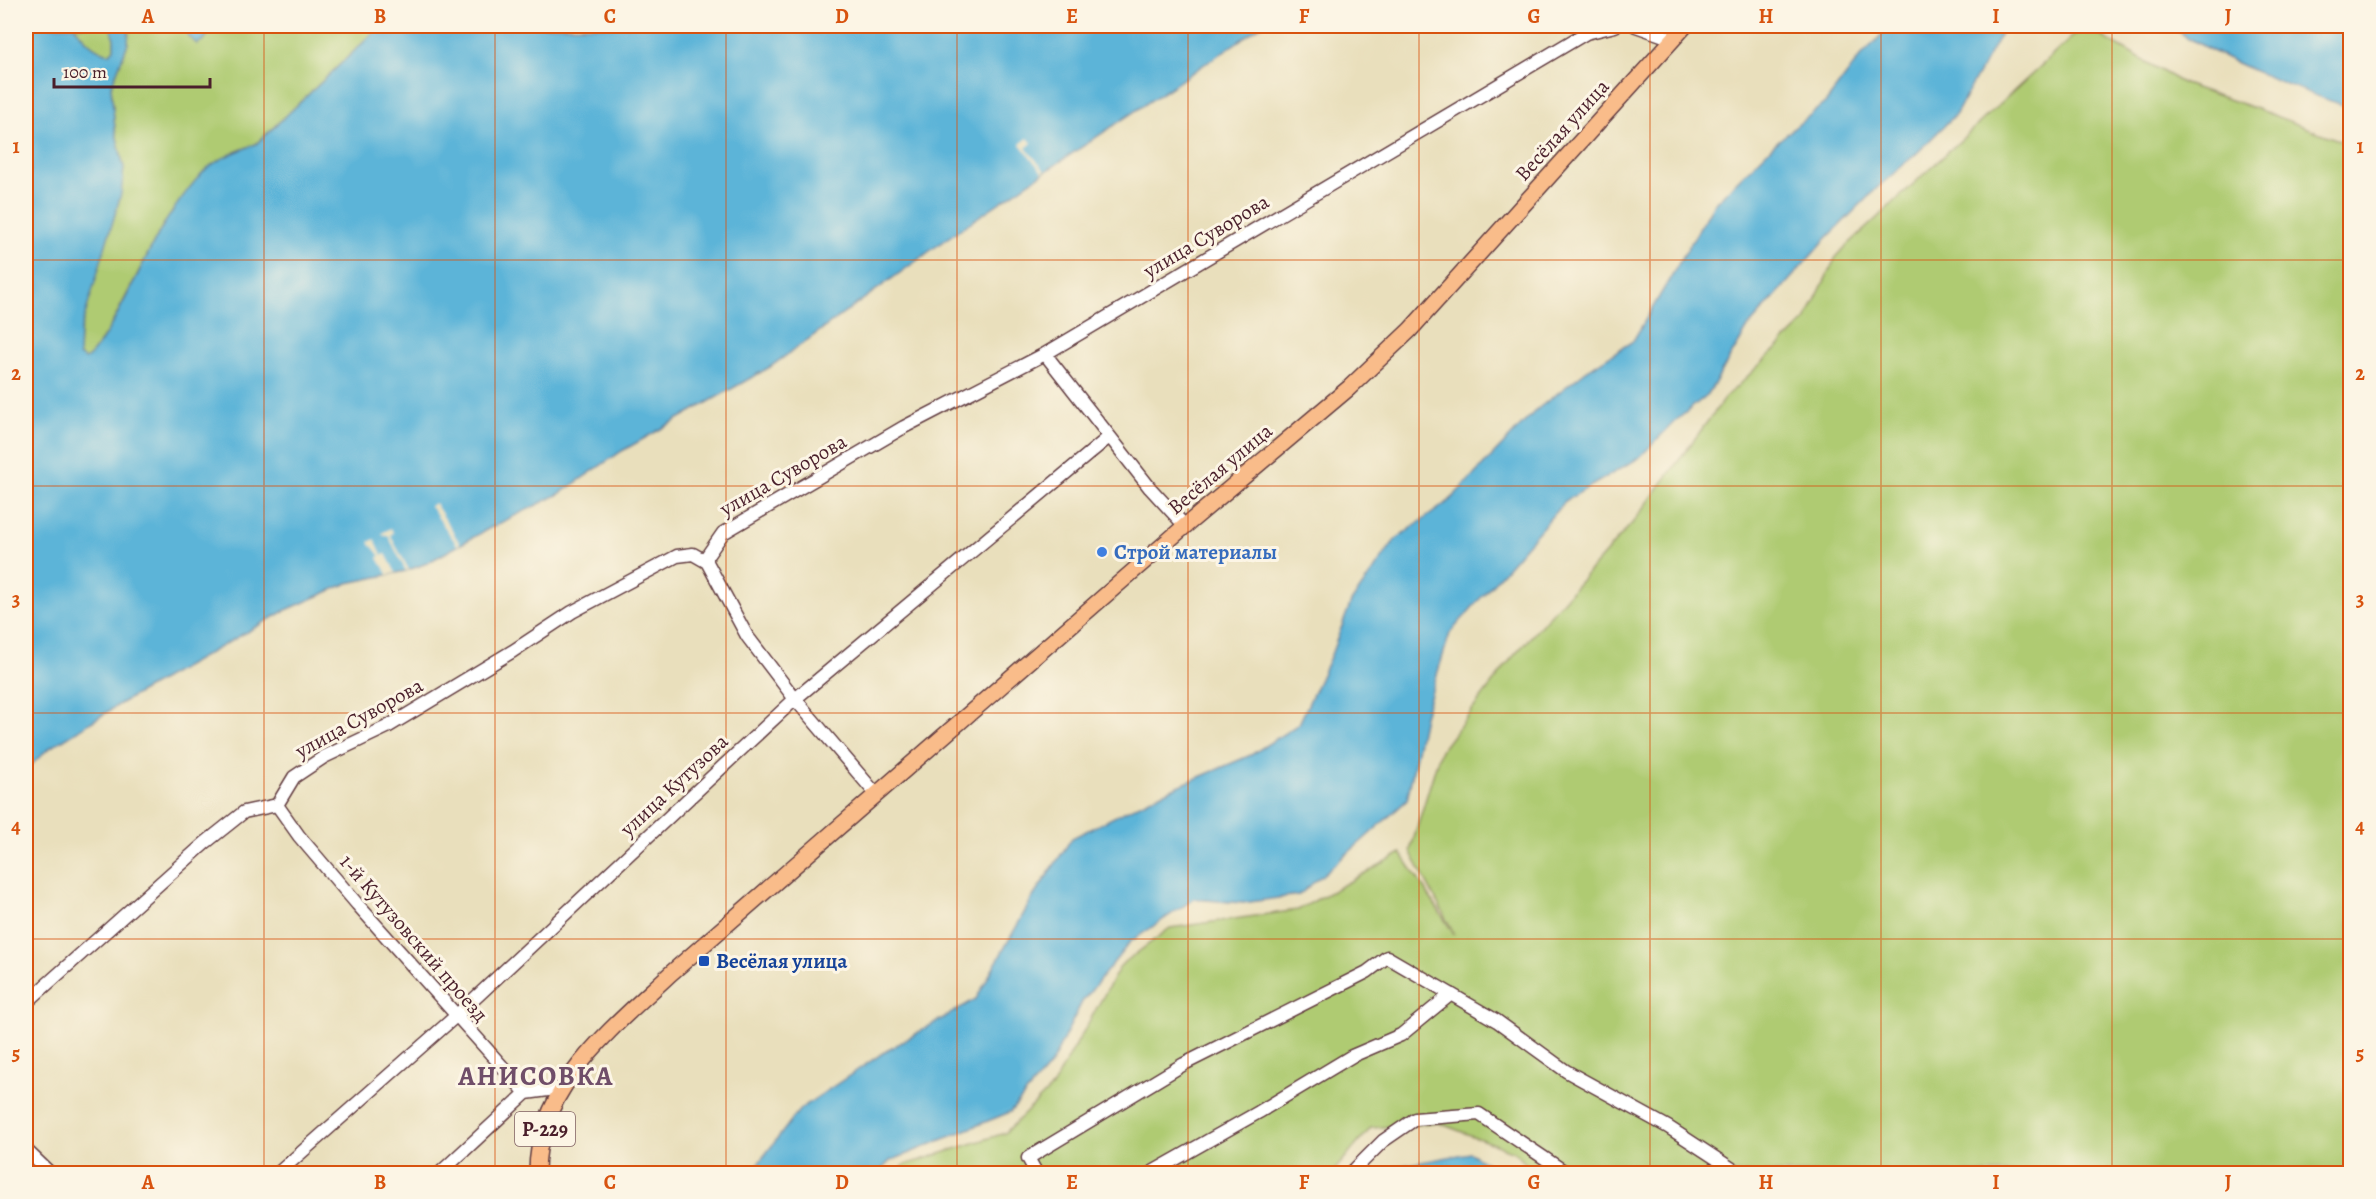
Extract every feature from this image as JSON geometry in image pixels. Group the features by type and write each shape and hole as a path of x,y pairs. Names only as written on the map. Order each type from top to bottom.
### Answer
{"main road":[{"name":"Р-229","path":"1673,39 1685,26"},
{"name":"Весёлая улица","path":"563,1088 591,1048 662,981 1185,526 1349,388 1410,330 1673,39"},
{"name":"Р-229","path":"537,1173 541,1143 548,1119 563,1088"}],"street":[{"name":"улица Суворова","path":"277,805 294,777 324,757 387,727 513,651 572,612 677,556 693,554 707,562 707,556 723,533 904,427 1046,354 1586,33 1615,26"},
{"path":"1636,26 1673,39"},
{"path":"1046,354 1109,437 1185,526"},
{"name":"улица Кутузова","path":"277,1173 456,1016 795,699 1109,437"},
{"path":"707,562 747,636 795,699 876,794"},
{"path":"26,1003 205,843 244,813 277,805"},
{"name":"1-й Кутузовский проезд","path":"277,805 299,836 526,1093"},
{"path":"1037,1173 1028,1158 1184,1064 1367,972 1387,957 1497,1021 1566,1071 1668,1127 1740,1173"},
{"path":"1149,1173 1259,1112 1352,1056 1401,1035 1451,994"},
{"path":"439,1173 526,1093 563,1088"},
{"path":"1350,1173 1357,1169 1383,1141 1415,1119 1479,1114 1568,1173"},
{"path":"26,1150 51,1173"}],"green space":[{"path":"74,26 111,26 114,49 109,54 98,49"},
{"path":"129,26 185,26 188,36 204,40 214,26 379,26 256,144 235,152 163,225 109,329 90,357 85,359 79,355 80,332 124,168 115,129 111,87 128,43"},
{"path":"2084,26 2184,84 2350,142 2350,1173 1535,1173 1514,1152 1439,1123 1371,1128 1332,1173 903,1174 902,1166 1005,1133 1052,1087 1121,965 1170,928 1298,910 1401,853 1454,934 1410,851 1440,752 1511,659 1635,520 1724,399 1805,321 1837,255"}],"water":[{"path":"26,26 74,26 89,43 109,54 114,49 111,26 129,26 128,43 111,87 115,129 124,168 121,194 80,332 79,355 85,359 103,338 164,224 198,178 208,167 221,159 256,144 379,26 1261,26 956,232 770,367 622,451 559,494 488,529 427,563 406,571 348,583 284,611 123,702 48,749 26,770 26,198 31,162 26,127"},
{"path":"185,26 214,26 204,40 197,44 188,36"},
{"path":"1890,26 2005,26 1956,114 1823,242 1749,326 1708,394 1673,423 1639,458 1565,501 1450,633 1424,716 1407,800 1299,895 1243,903 1194,899 1130,942 1082,1002 1051,1064 1010,1112 890,1161 878,1173 751,1173 800,1109 883,1053 976,999 1033,897 1072,838 1162,793 1251,755 1299,724 1331,655 1351,602 1395,540 1449,501 1535,411 1586,371 1633,341 1714,204 1778,141 1826,102 1859,58"},
{"path":"2169,26 2350,26 2350,108 2281,82 2234,61"},
{"path":"1470,1153 1503,1173 1391,1173 1395,1167"}],"pier":[{"path":"1028,138 1032,143 1026,148 1045,171 1043,173 1020,144"},
{"path":"435,503 460,544 458,546 430,506"},
{"path":"391,528 393,533 390,535 409,570 406,571 388,535 384,536 382,533"},
{"path":"375,539 382,555 386,554 396,573 388,575 378,558 380,556 369,542"}],"place":[{"name":"Строй материалы","path":"1102,552"},
{"name":"Весёлая улица","path":"704,961"}],"district":[{"name":"АНИСОВКА","path":"536,1076"}]}
